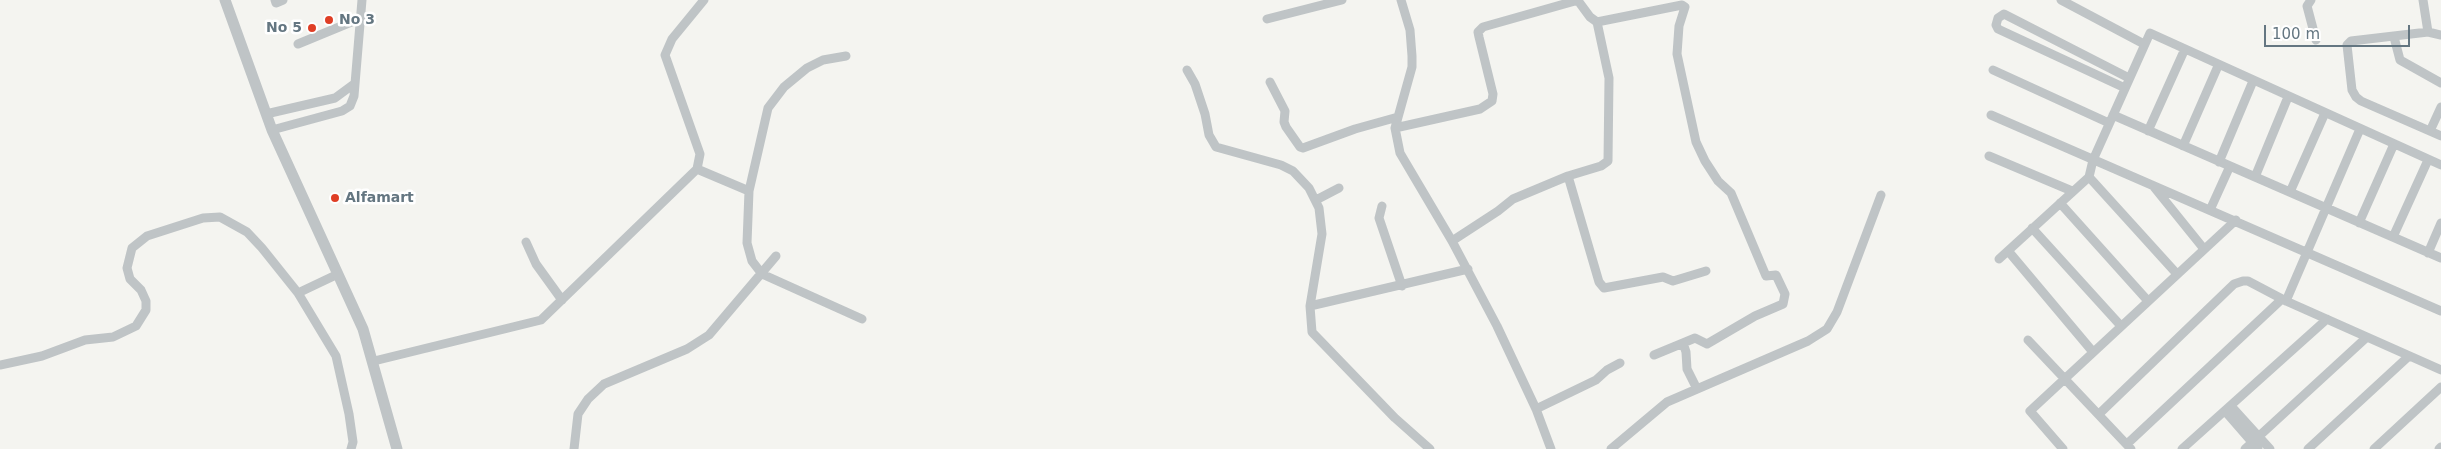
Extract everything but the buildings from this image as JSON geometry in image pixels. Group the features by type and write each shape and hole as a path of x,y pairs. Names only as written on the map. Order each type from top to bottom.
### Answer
{"street":[{"path":"225,0 272,130 363,330 374,361 397,449"},
{"path":"275,0 276,3 283,0"},
{"path":"272,130 346,108 353,100 362,0"},
{"path":"374,361 449,341 533,323 546,316 697,169 700,154 665,55 672,39 704,0"},
{"path":"1267,19 1342,0"},
{"path":"1401,0 1410,30 1412,67 1395,128 1400,153 1452,240 1497,326 1536,409 1551,449"},
{"path":"2061,0 2144,44"},
{"path":"2311,0 2307,6 2316,40"},
{"path":"2423,0 2428,32"},
{"path":"1395,128 1480,109 1492,101 1494,94 1478,32 1484,28 1575,1 1579,2 1590,18 1597,22 1682,5 1684,7 1679,26 1677,54 1696,142 1718,182 1731,193 1766,276 1776,275 1784,294 1782,304 1755,316 1707,344 1692,338 1654,355"},
{"path":"2125,88 1998,29 1996,24 1998,18 2004,14 2129,78"},
{"path":"298,44 361,18"},
{"path":"1452,240 1498,212 1512,198 1568,176 1601,166 1608,161 1609,78 1597,22"},
{"path":"2441,35 2428,32 2348,42 2346,45 2352,90 2361,101 2441,136"},
{"path":"1999,259 2009,252 2032,228 2089,177 2093,160 2150,34 2184,51 2441,165"},
{"path":"2394,37 2400,60 2441,83"},
{"path":"2148,131 2184,51"},
{"path":"846,56 823,60 807,68 784,87 768,108 758,144 749,191 747,243 752,261 762,274 862,318"},
{"path":"2183,146 2218,66"},
{"path":"1187,70 1195,84 1205,114 1209,136 1216,147 1281,165 1301,179 1316,200 1322,234 1310,306 1312,332 1395,418 1430,449"},
{"path":"1992,70 2111,119 2148,131 2441,258"},
{"path":"2219,162 2253,81"},
{"path":"1270,82 1285,111 1284,122 1286,127 1300,147 1303,148 1355,129 1398,117"},
{"path":"266,114 335,98 354,84"},
{"path":"2255,177 2288,97"},
{"path":"2430,130 2441,108"},
{"path":"2290,192 2325,113"},
{"path":"1991,115 2236,220 2441,311"},
{"path":"2028,340 2129,446 2284,300 2307,253 2360,129"},
{"path":"2359,223 2394,144"},
{"path":"1989,156 2072,191"},
{"path":"2393,237 2428,160"},
{"path":"2210,210 2230,166"},
{"path":"697,169 749,191"},
{"path":"1568,176 1599,282 1604,288 1663,277 1673,281 1706,271"},
{"path":"2089,177 2177,274"},
{"path":"2153,185 2204,249"},
{"path":"1316,200 1338,188"},
{"path":"1611,449 1656,410 1697,389 1808,341 1827,329 1837,312 1881,195"},
{"path":"2060,203 2148,301"},
{"path":"1382,206 1378,218 1402,286"},
{"path":"0,364 42,356 85,340 113,337 136,326 146,310 146,301 141,290 130,279 127,268 132,248 147,236 203,218 220,217 247,232 298,293 336,356 349,414 351,449"},
{"path":"2064,449 2030,411 2236,220"},
{"path":"2428,253 2441,223"},
{"path":"2032,228 2121,326"},
{"path":"526,242 536,264 562,300"},
{"path":"2009,252 2093,352"},
{"path":"574,449 578,414 588,399 604,384 687,348 709,335 776,256"},
{"path":"1310,306 1468,270"},
{"path":"298,293 338,274"},
{"path":"2099,414 2239,281 2248,281 2284,300 2441,370"},
{"path":"2182,449 2327,319"},
{"path":"2245,449 2256,443 2366,337"},
{"path":"1683,343 1686,352 1687,369 1697,389"},
{"path":"2308,449 2409,356"},
{"path":"1536,409 1596,380 1607,370 1620,363"},
{"path":"2374,449 2441,387"},
{"path":"2228,408 2256,443 2270,449"}],"place":[{"name":"No 3","path":"329,20"},
{"name":"No 5","path":"312,28"},
{"name":"Alfamart","path":"335,198"}]}
